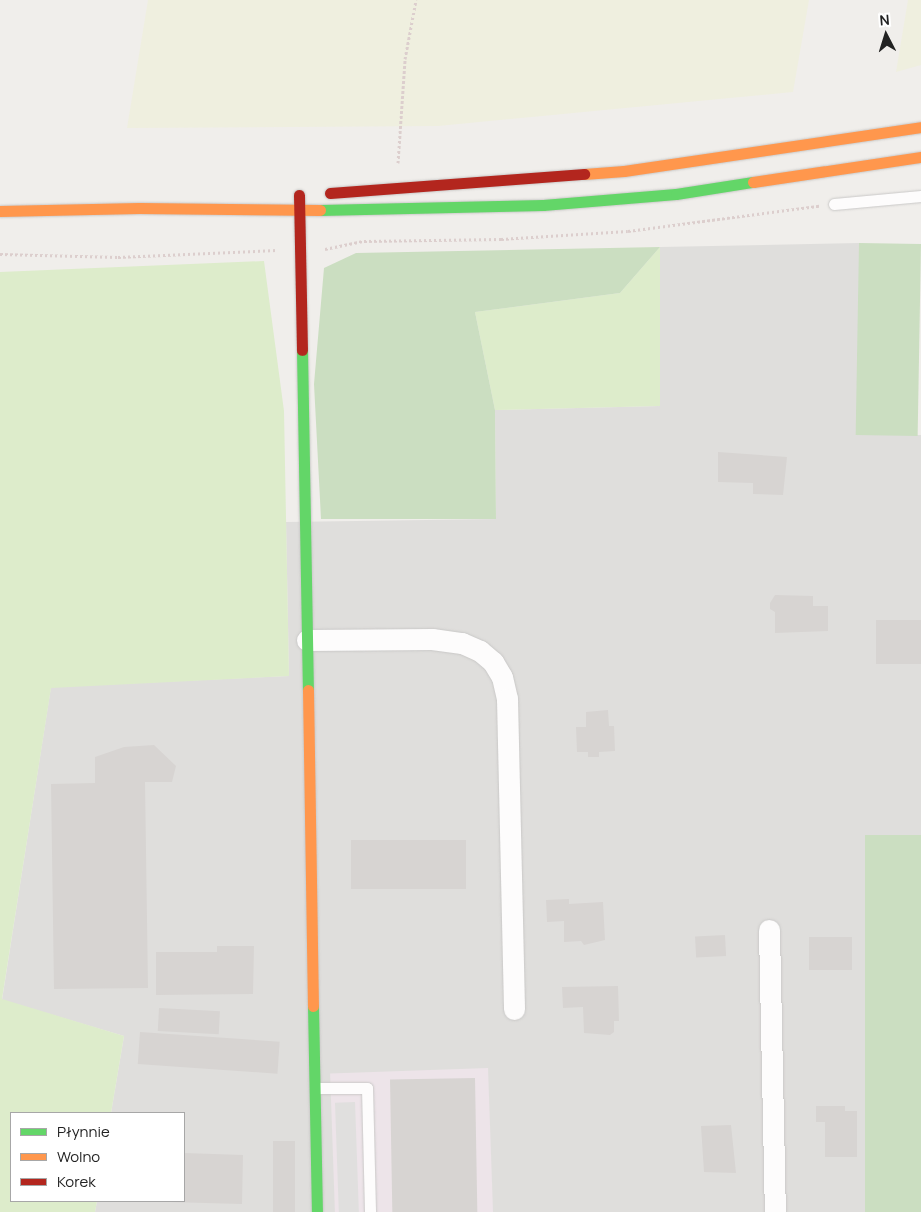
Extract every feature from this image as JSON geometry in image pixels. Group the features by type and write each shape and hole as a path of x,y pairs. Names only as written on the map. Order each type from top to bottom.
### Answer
{"main road":[{"path":"140,208 624,170 921,127"},
{"path":"0,211 140,208 299,211 453,209 588,203 721,188 921,157"},
{"path":"299,195 317,1212"}],"street":[{"path":"307,640 442,641 462,643 480,651 493,662 502,677 507,699 514,1009"},
{"path":"769,930 775,1212"}],"lane":[{"path":"834,204 921,196"},
{"path":"315,1088 367,1088 370,1212"}],"path":[{"path":"398,189 400,111 416,0"},
{"path":"0,254 118,257 339,249 364,241 501,239 628,231 834,204"}],"shaded area":[{"path":"859,243 859,435 921,435 921,835 865,838 871,1212 95,1212 97,1202 185,1202 185,1112 111,1112 124,1036 2,1000 51,687 289,676 286,522 496,519 495,410 660,406 660,247"},
{"path":"488,1068 493,1212 335,1212 330,1074"},
{"path":"355,1102 359,1212 339,1212 335,1103"}],"green space":[{"path":"148,0 809,0 793,92 438,126 127,128"},
{"path":"908,0 921,0 921,65 896,72"},
{"path":"859,243 921,244 918,436 856,435"},
{"path":"660,247 660,406 495,410 475,312 620,293"},
{"path":"660,247 620,293 475,312 495,410 496,519 321,519 314,384 324,268 356,253"},
{"path":"264,261 284,411 289,676 51,688 2,999 124,1036 111,1112 10,1112 10,1202 97,1202 95,1212 0,1212 0,272"},
{"path":"865,835 921,835 921,1212 865,1212"}],"building":[{"path":"718,452 787,457 783,495 753,494 753,483 718,482"},
{"path":"775,595 813,596 813,606 828,606 828,631 775,633 775,612 770,609 770,603"},
{"path":"876,620 921,620 921,664 876,664"},
{"path":"608,710 609,726 614,726 615,751 599,752 599,757 588,757 588,752 577,752 576,727 586,727 586,712"},
{"path":"154,745 176,766 172,782 145,782 148,988 54,989 51,784 95,783 95,757 124,747"},
{"path":"351,840 466,840 466,889 351,889"},
{"path":"569,899 569,904 603,902 605,940 584,945 581,941 564,942 564,921 547,922 546,900"},
{"path":"725,935 726,956 696,958 695,937"},
{"path":"809,937 852,937 852,970 809,970"},
{"path":"217,946 254,946 253,994 156,995 156,952 217,952"},
{"path":"618,986 619,1021 614,1021 614,1032 610,1035 584,1033 583,1007 563,1008 562,987"},
{"path":"159,1008 220,1011 219,1034 158,1031"},
{"path":"140,1032 280,1042 277,1074 138,1064"},
{"path":"475,1078 477,1212 392,1212 390,1079"},
{"path":"816,1106 845,1106 845,1111 857,1111 857,1157 825,1157 825,1122 816,1122"},
{"path":"731,1125 736,1173 704,1172 701,1126"},
{"path":"273,1141 295,1141 295,1212 273,1212"},
{"path":"185,1153 243,1155 242,1204 169,1202 185,1202"}],"traffic: fast":[{"path":"320,210 543,205 676,194 753,182"},
{"path":"302,350 308,690"},
{"path":"313,1006 317,1212"}],"traffic: slow":[{"path":"584,174 624,171 921,127"},
{"path":"753,182 921,157"},
{"path":"0,211 139,208 320,210"},
{"path":"308,690 313,1006"}],"traffic: jam":[{"path":"330,193 584,174"},
{"path":"299,195 302,350"}]}
